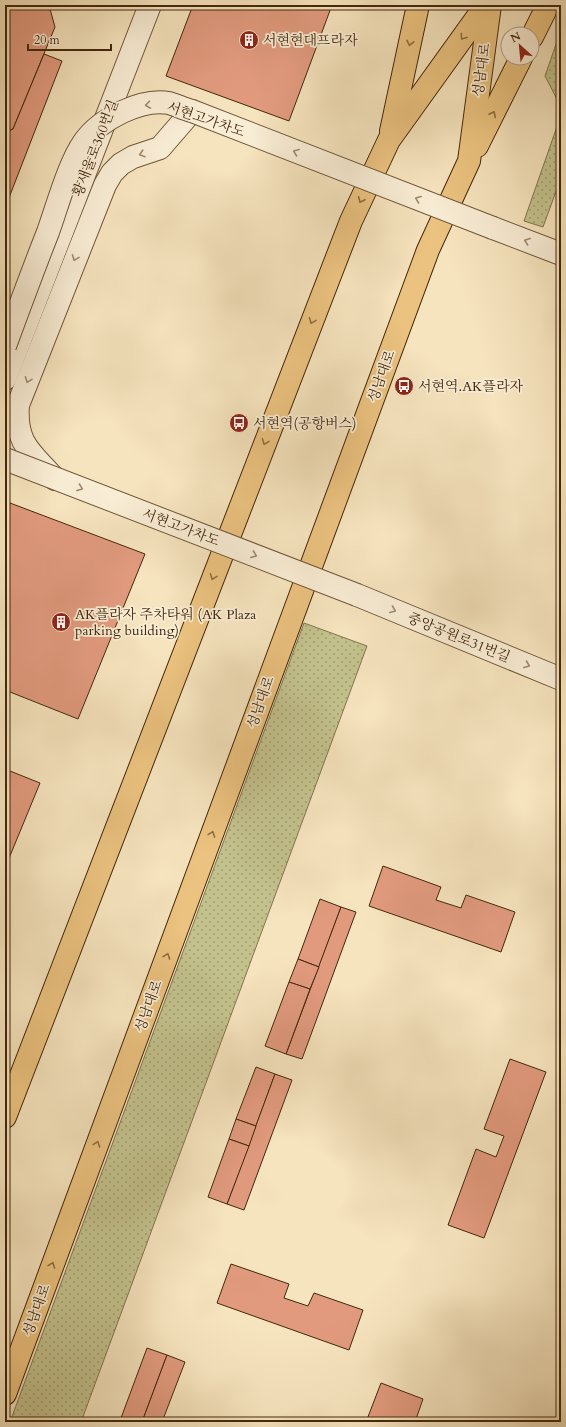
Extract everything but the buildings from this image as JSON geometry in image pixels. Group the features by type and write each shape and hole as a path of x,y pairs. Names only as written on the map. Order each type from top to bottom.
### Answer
{"main road":[{"path":"389,140 418,5"},
{"name":"성남대로","path":"5,1117 351,221 389,140 486,5"},
{"name":"성남대로","path":"5,1394 428,250 469,161 490,5"},
{"path":"537,26 548,5"},
{"path":"469,161 517,66"}],"street":[{"name":"황새울로360번길","path":"5,379 150,5"},
{"name":"서현고가차도","path":"5,346 69,175 84,142 95,129 106,120 124,111 145,104 168,103 192,111 561,254"},
{"path":"55,479 27,448 20,437 17,420 18,405 105,184 112,173 121,164 133,156 160,148 192,111"},
{"name":"서현고가차도","path":"5,459 357,595"},
{"name":"중앙공원로31번길","path":"357,595 561,678"}],"shaded area":[{"path":"561,30 561,107 545,76"},
{"path":"561,115 561,178 543,227 524,221"},
{"path":"304,623 367,646 81,1422 10,1422"}],"place":[{"name":"서현현대프라자","path":"249,40"},
{"name":"서현역.AK플라자","path":"404,386"},
{"name":"서현역(공항버스)","path":"239,423"},
{"name":"AK플라자 주차타워 (AK Plaza parking building)","path":"61,622"}]}
